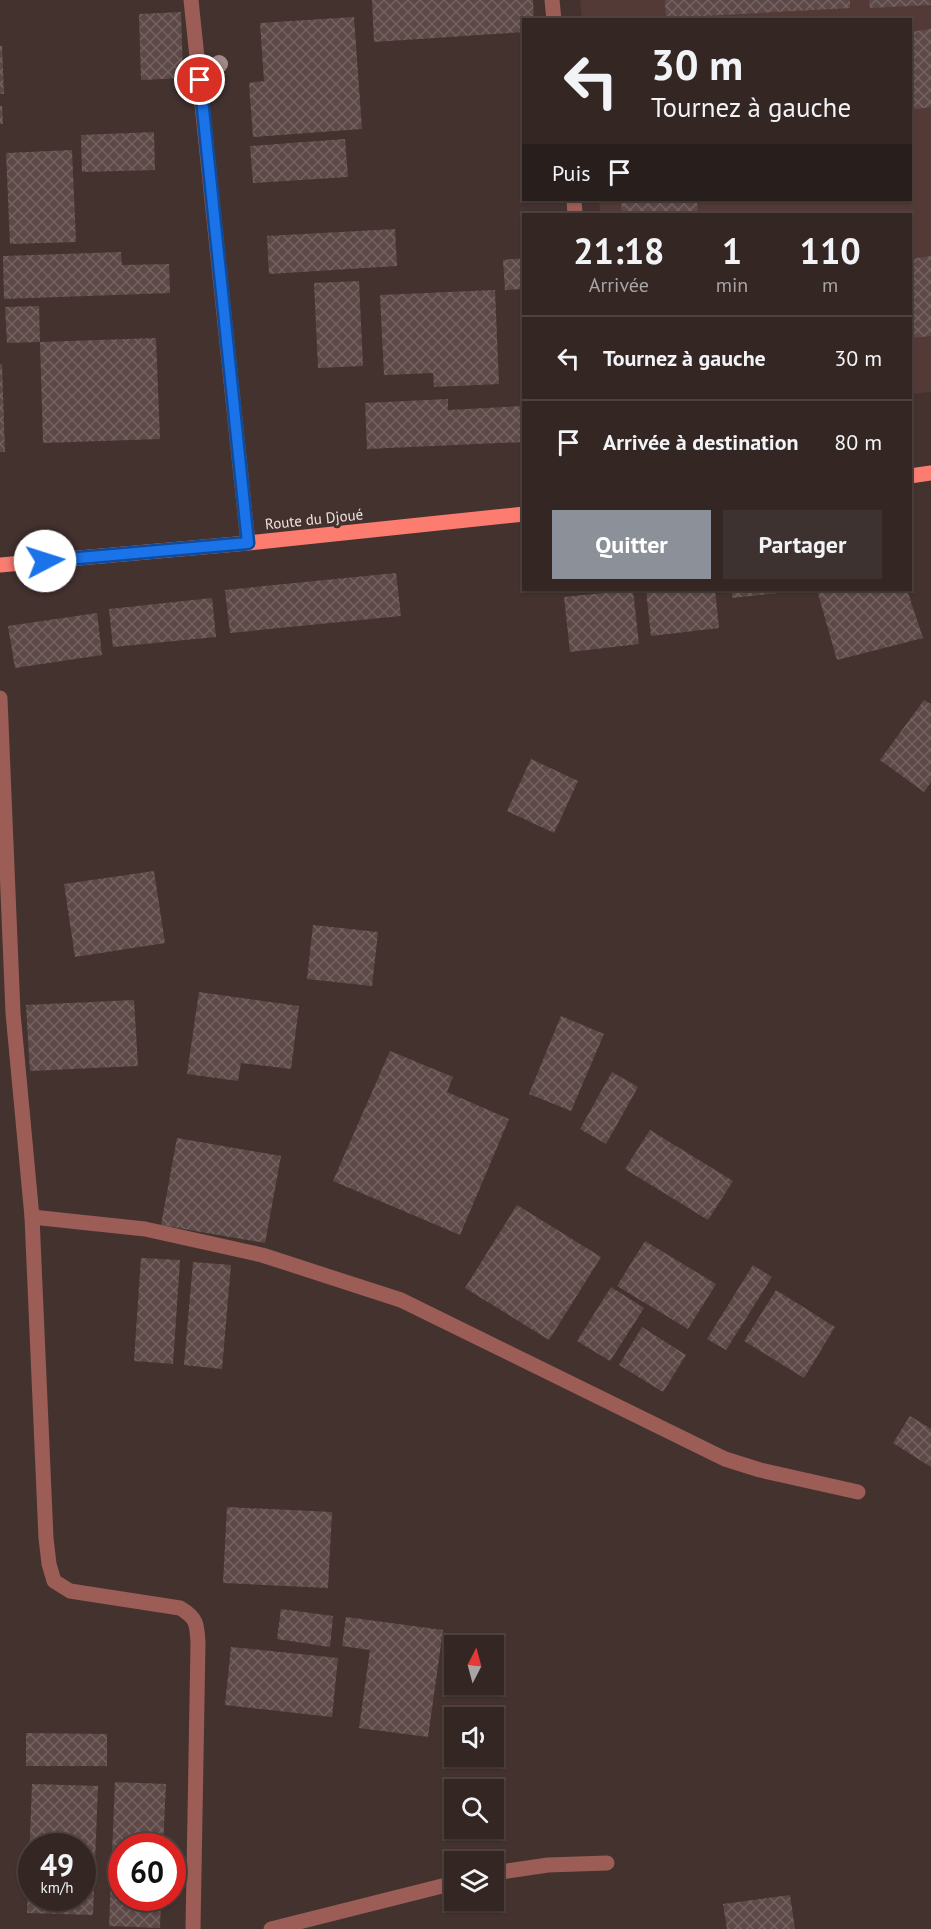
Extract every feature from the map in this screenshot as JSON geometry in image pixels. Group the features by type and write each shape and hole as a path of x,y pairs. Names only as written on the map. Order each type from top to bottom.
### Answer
{"main road":[{"path":"912,476 931,472"},
{"name":"Route du Djoué","path":"0,565 248,543 522,514"}],"street":[{"path":"191,0 248,543"},
{"path":"552,0 554,18"},
{"path":"0,698 13,1013 32,1218 49,1564 54,1581 70,1591 180,1608 192,1615 197,1624 193,1929"},
{"path":"32,1218 146,1229 262,1255 390,1297 724,1459 760,1470 858,1492"},
{"path":"504,1872 548,1865 607,1863"},
{"path":"270,1929 444,1886"}],"shaded area":[{"path":"580,0 931,0 931,392 912,394 912,213 600,213 599,201 912,201 912,18 582,18"}],"building":[{"path":"372,0 533,0 534,18 522,18 522,32 374,42"},
{"path":"665,0 850,0 850,8 666,18"},
{"path":"869,0 931,0 931,5 870,8"},
{"path":"181,12 183,78 141,80 139,14"},
{"path":"354,17 362,129 253,137 249,83 264,81 260,23"},
{"path":"931,29 931,107 912,110 912,32"},
{"path":"0,46 2,46 4,94 0,94"},
{"path":"0,106 2,106 3,124 0,124"},
{"path":"154,132 155,170 82,172 81,135"},
{"path":"345,139 348,177 253,183 250,146"},
{"path":"72,150 76,242 10,244 6,153"},
{"path":"621,201 697,202 698,213 622,213"},
{"path":"395,229 397,266 269,274 267,236"},
{"path":"121,252 122,265 169,264 170,293 4,299 3,256"},
{"path":"931,256 931,336 912,338 912,259"},
{"path":"522,258 522,289 505,290 503,260"},
{"path":"359,281 363,366 318,368 314,283"},
{"path":"495,290 499,384 434,387 433,373 384,375 380,295"},
{"path":"39,306 40,342 7,343 5,307"},
{"path":"520,324 522,324 522,351"},
{"path":"156,338 160,439 43,443 40,342"},
{"path":"0,364 2,364 5,452 0,452"},
{"path":"448,399 448,410 522,406 522,442 367,449 365,403"},
{"path":"396,573 401,616 230,633 225,590"},
{"path":"633,591 639,644 570,652 564,597"},
{"path":"646,591 715,591 719,628 651,636"},
{"path":"732,591 798,591 732,598"},
{"path":"817,591 907,591 923,638 837,660"},
{"path":"212,598 216,637 113,647 109,609"},
{"path":"97,613 102,655 15,668 8,626"},
{"path":"924,700 931,704 931,782 924,792 880,760"},
{"path":"531,759 578,781 554,833 507,811"},
{"path":"154,871 165,943 75,957 64,884"},
{"path":"313,925 378,932 372,986 307,979"},
{"path":"199,992 299,1006 291,1069 241,1063 238,1081 187,1074"},
{"path":"134,1000 138,1066 30,1071 26,1005"},
{"path":"561,1016 604,1034 571,1111 529,1094"},
{"path":"390,1051 453,1077 447,1092 509,1119 460,1235 333,1181"},
{"path":"612,1072 638,1087 606,1144 580,1129"},
{"path":"650,1130 733,1181 708,1220 625,1169"},
{"path":"177,1138 281,1156 265,1243 161,1225"},
{"path":"517,1205 601,1257 549,1340 465,1288"},
{"path":"645,1241 716,1284 688,1329 617,1286"},
{"path":"141,1258 180,1260 173,1364 134,1361"},
{"path":"193,1262 231,1265 222,1369 184,1365"},
{"path":"753,1265 772,1277 726,1350 707,1339"},
{"path":"611,1287 644,1308 610,1361 577,1341"},
{"path":"776,1290 835,1327 804,1378 744,1341"},
{"path":"642,1327 686,1355 663,1392 619,1365"},
{"path":"910,1416 931,1429 931,1467 893,1443"},
{"path":"227,1507 332,1512 328,1588 223,1583"},
{"path":"281,1609 333,1616 330,1647 277,1639"},
{"path":"346,1617 443,1630 428,1737 359,1728 370,1650 342,1646"},
{"path":"231,1647 338,1658 332,1717 225,1705"},
{"path":"26,1733 107,1734 107,1766 26,1766"},
{"path":"115,1782 166,1784 164,1833 113,1833"},
{"path":"32,1784 98,1786 96,1838 96,1833 30,1833"},
{"path":"790,1895 795,1929 727,1929 723,1904"},
{"path":"27,1911 93,1911 93,1915 27,1913"},
{"path":"110,1911 161,1911 160,1928 109,1926"}],"route":[{"path":"45,561 248,543 200,80"}]}
